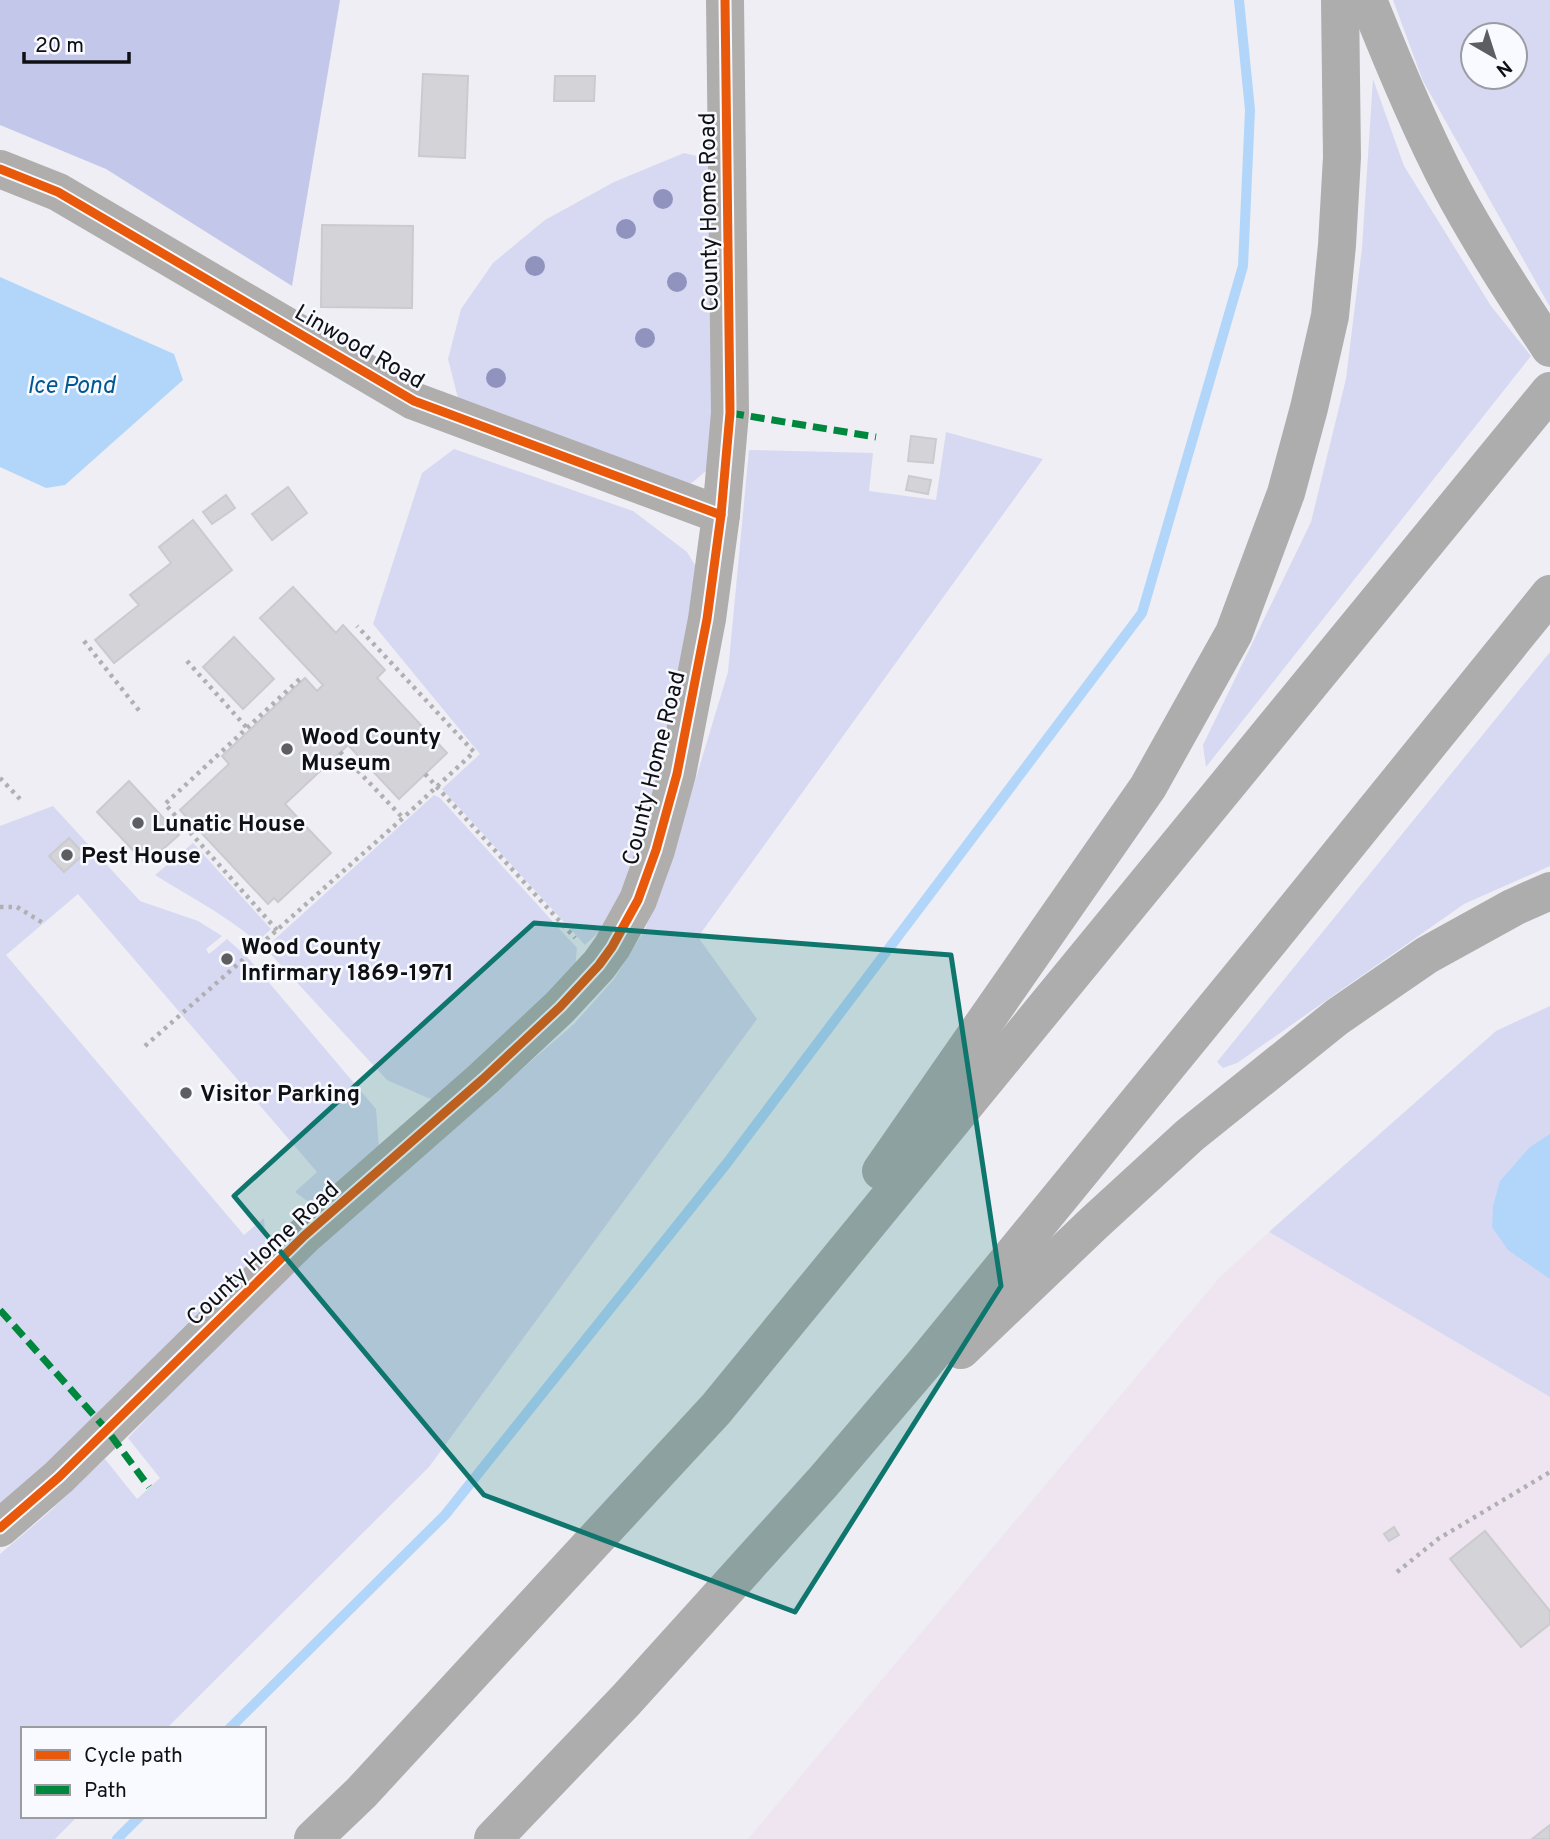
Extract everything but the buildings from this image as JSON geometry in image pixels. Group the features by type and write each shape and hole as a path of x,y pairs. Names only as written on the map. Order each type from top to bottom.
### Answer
{"highway":[{"path":"716,1409 1149,787 1234,633 1286,494 1330,316 1342,157 1340,0"},
{"path":"1368,0 1406,93 1451,187 1503,278 1550,348"},
{"path":"313,1839 361,1793 716,1409 1550,391"},
{"path":"493,1839 626,1700 823,1482 922,1366 1550,594"},
{"path":"823,1482 1094,1223 1191,1135 1337,1017 1427,955 1514,907 1550,891"}],"street":[{"name":"County Home Road","path":"0,1528 59,1477 304,1236 561,1007 612,947 638,900 656,850 677,774 707,620 721,515 730,412 725,0"},
{"name":"Linwood Road","path":"0,169 58,192 414,401 721,515"}],"path":[{"path":"260,944 474,752 357,626"},
{"path":"84,641 141,713"},
{"path":"187,661 247,728"},
{"path":"277,930 165,804 303,677"},
{"path":"340,752 403,818"},
{"path":"425,774 599,965"},
{"path":"0,778 20,799"},
{"path":"0,907 17,907 43,923"},
{"path":"145,1046 246,957"},
{"path":"1397,1572 1437,1539 1550,1472"}],"highlighted area":[{"path":"534,923 951,955 1001,1286 795,1612 484,1495 234,1196"}],"shaded area":[{"path":"0,0 340,0 292,286 106,169 0,125"},
{"path":"1393,0 1550,0 1550,307 1423,81"},
{"path":"1373,79 1404,166 1491,306 1531,356 1206,767 1203,745 1311,522 1346,379 1362,248"},
{"path":"684,153 701,157 709,164 714,446 706,471 688,486 458,398 448,359 461,309 493,263 545,220 614,182"},
{"path":"946,432 1043,459 698,937 757,1019 429,1467 168,1727 21,1727 21,1818 76,1818 55,1839 0,1839 0,1554 105,1459 137,1499 160,1478 128,1438 226,1335 351,1217 574,1024 614,979 644,931 664,884 728,672 749,450 873,453 869,491 936,500"},
{"path":"454,449 633,511 687,552 703,578 654,818 608,923 585,945 442,789 480,754 373,624 422,473"},
{"path":"1550,652 1550,866 1464,904 1237,1063 1223,1068 1217,1062"},
{"path":"434,795 440,798 577,948 575,968 435,1101 387,1080 265,948"},
{"path":"53,806 140,901 198,921 222,936 206,949 209,954 227,939 249,959 376,1109 379,1148 313,1205 295,1192 317,1172 78,894 6,955 244,1235 264,1218 266,1249 44,1466 0,1504 0,826"},
{"path":"193,843 271,929 257,942 220,915 155,875"},
{"path":"1550,1006 1550,1397 1269,1232 1496,1031"},
{"path":"1269,1232 1550,1397 1550,1839 748,1839 1220,1277"}],"water":[{"name":"Ice Pond","path":"0,277 174,354 183,380 65,485 46,488 0,467"},
{"path":"1550,1134 1550,1279 1508,1250 1492,1227 1493,1206 1500,1181 1530,1147"}],"waterway":[{"path":"231,1727 445,1515 727,1163 1142,613 1243,266 1250,110 1239,0"},
{"path":"117,1839 138,1818"}],"marked path":[{"path":"730,413 876,437"},
{"path":"0,1310 107,1430 149,1487"}],"cycle path":[{"path":"0,1528 59,1477 304,1236 483,1079 560,1007 599,965 638,900 656,850 677,774 707,619 721,515 730,413 725,0"},
{"path":"0,169 58,192 414,401 721,515"}],"place":[{"name":"Wood County Museum","path":"287,749"},
{"name":"Lunatic House","path":"138,823"},
{"name":"Pest House","path":"67,855"},
{"name":"Wood County Infirmary 1869-1971","path":"227,959"},
{"name":"Visitor Parking","path":"186,1093"}]}
